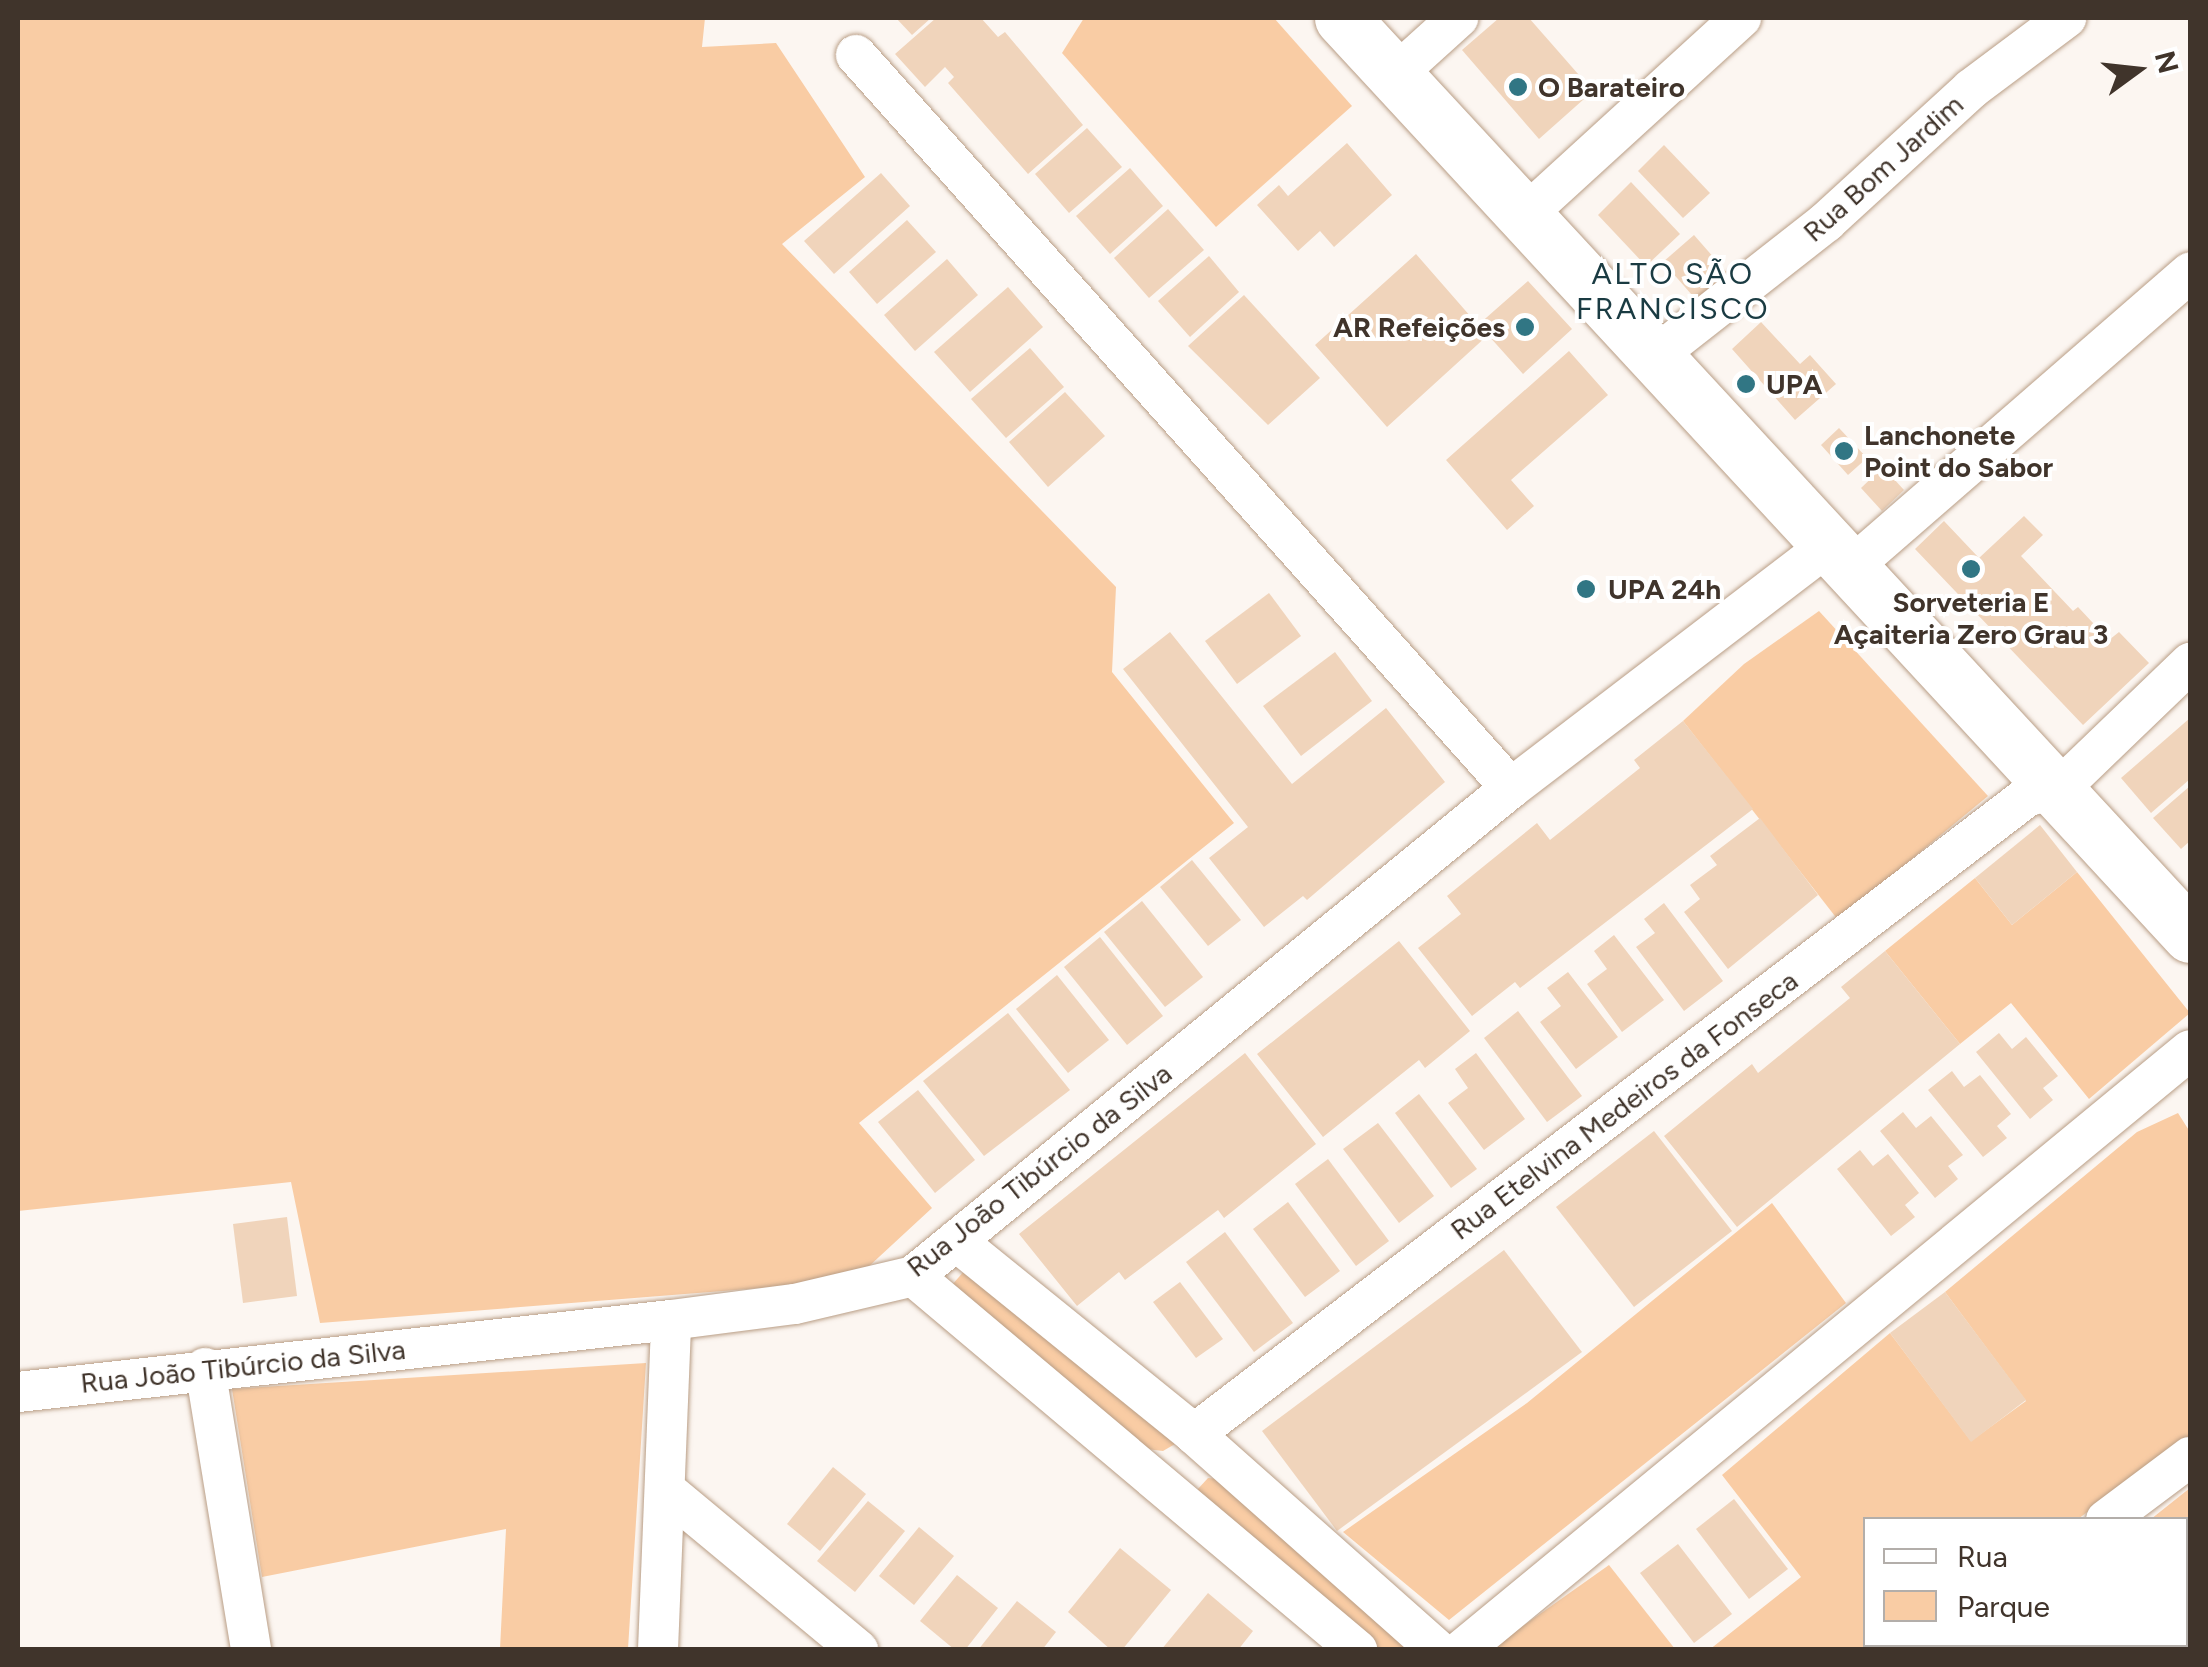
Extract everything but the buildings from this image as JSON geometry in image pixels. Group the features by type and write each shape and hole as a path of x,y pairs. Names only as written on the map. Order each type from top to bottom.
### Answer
{"main road":[{"path":"1342,18 2190,934"}],"street":[{"path":"1396,74 1458,18"},
{"path":"1524,216 1741,18"},
{"name":"Rua Bom Jardim","path":"1654,357 1826,222 1971,89 2066,18"},
{"path":"856,55 1511,788"},
{"name":"Rua João Tibúrcio da Silva","path":"18,1392 795,1304 913,1276 1511,788 1839,557 2190,273"},
{"path":"2059,789 2190,663"},
{"name":"Rua Etelvina Medeiros da Fonseca","path":"1194,1434 2028,796 2059,789"},
{"path":"1462,1650 2190,1050"},
{"path":"956,1241 1194,1434 1437,1650"},
{"path":"913,1276 1357,1650"},
{"path":"658,1650 669,1493 671,1320"},
{"path":"205,1368 250,1650"},
{"path":"2110,1517 2190,1457"},
{"path":"669,1493 858,1650"}],"green space":[{"path":"18,18 705,18 702,47 776,43 865,177 782,244 1116,587 1112,672 1234,823 859,1123 932,1208 866,1269 812,1284 320,1323 291,1182 18,1211"},
{"path":"1084,18 1274,18 1352,106 1216,227 1062,53"},
{"path":"1819,611 1988,796 1838,920 1683,721 1744,664"},
{"path":"2077,872 2190,1013 2089,1099 2011,1003 1960,1044 1885,951 1975,878 2012,925"},
{"path":"2178,1113 2190,1132 2190,1435 2081,1517 1863,1517 1863,1647 1909,1647 1906,1649 1709,1650 1801,1577 1722,1475 1890,1333 1971,1441 2026,1401 1945,1292 2137,1132"},
{"path":"1772,1203 1846,1303 1449,1620 1343,1532 1527,1403"},
{"path":"965,1270 1175,1444 1163,1451 1146,1449 952,1285"},
{"path":"646,1363 628,1649 500,1649 506,1529 262,1577 232,1389"},
{"path":"1208,1478 1219,1479 1410,1649 1379,1649 1202,1506 1197,1490"},
{"path":"2190,1488 2188,1600 2188,1517 2154,1517"},
{"path":"1609,1565 1675,1649 1489,1650"},
{"path":"1989,1647 2054,1647 1986,1649"}],"place":[{"name":"O Barateiro","path":"1518,87"},
{"name":"AR Refeições","path":"1525,327"},
{"name":"UPA","path":"1746,384"},
{"name":"Lanchonete Point do Sabor","path":"1844,451"},
{"name":"Sorveteria E Açaiteria Zero Grau 3","path":"1971,569"},
{"name":"UPA 24h","path":"1586,589"}],"district":[{"name":"ALTO SÃO FRANCISCO","path":"1673,291"}]}
